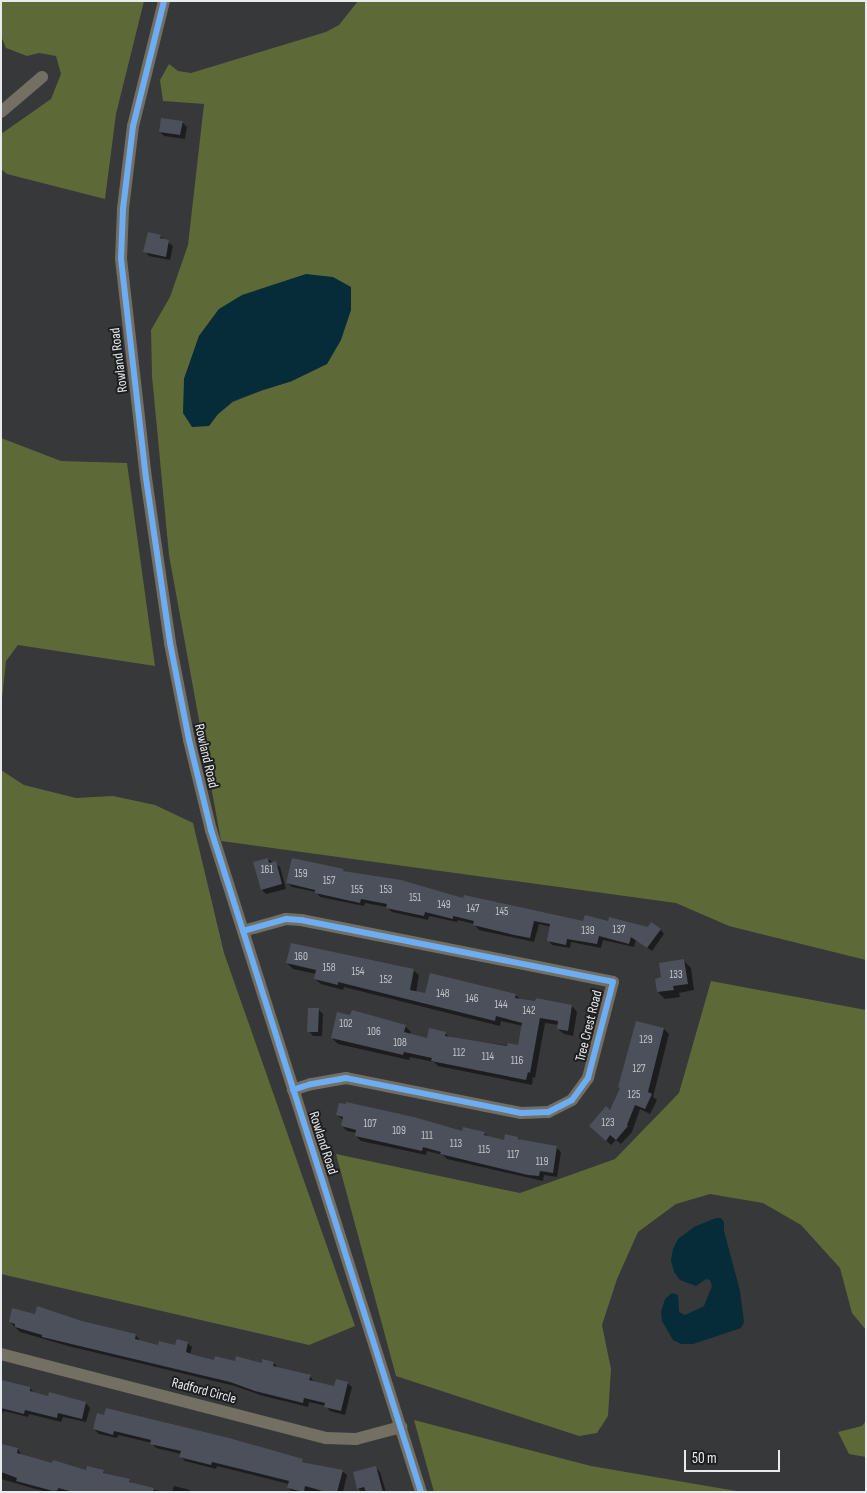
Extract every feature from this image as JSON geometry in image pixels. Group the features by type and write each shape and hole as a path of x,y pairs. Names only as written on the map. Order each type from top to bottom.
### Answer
{"street":[{"name":"Rowland Road","path":"164,1 140,91 128,162 123,209 121,259 124,300 146,478 170,643 189,740 211,830 421,1492"},
{"path":"1,112 42,77"},
{"name":"Tree Crest Road","path":"243,931 286,919 301,920 613,982 588,1078 572,1100 548,1112 521,1113 346,1078 318,1082 293,1090"},
{"name":"Radford Circle","path":"1,1354 326,1438 356,1439 400,1427"}],"green space":[{"path":"1,1 144,1 116,114 105,199 7,174 1,169 1,134 51,99 61,74 56,56 39,53 27,56 6,48 1,36"},
{"path":"358,1 866,1 866,960 729,926 676,903 221,841 169,555 152,376 151,330 170,297 188,245 204,104 163,101 160,80 169,64 178,71 191,73 326,32 339,25","holes":["219,309 292,381 233,402 218,414 208,426 184,379 199,336"]},
{"path":"1,438 61,461 127,463 155,666 18,645 6,661 1,708"},
{"path":"1,770 24,785 76,798 113,796 155,805 193,823 224,953 355,1326 309,1345 1,1274"},
{"path":"711,981 866,1010 866,1330 852,1313 840,1268 801,1225 763,1203 710,1194 676,1204 638,1232 617,1279 602,1325 611,1369 608,1416 597,1433 579,1436 396,1376 336,1154 520,1193 615,1159 679,1093"},
{"path":"414,1420 591,1466 742,1492 434,1492"},
{"path":"866,1421 866,1457 849,1454 838,1432 862,1426"}],"water":[{"path":"306,274 333,277 351,287 351,310 341,340 327,364 292,381 233,401 218,414 209,426 192,427 183,413 184,379 199,336 219,309 242,295"},
{"path":"716,1218 721,1218 724,1222 724,1231 740,1291 744,1322 741,1328 693,1344 681,1344 673,1340 662,1321 661,1312 665,1299 672,1293 678,1295 679,1312 685,1315 704,1306 712,1286 710,1280 706,1279 696,1286 680,1280 674,1272 671,1260 673,1249 678,1239 694,1227"}],"building":[{"path":"161,118 183,121 180,135 159,132"},
{"path":"148,232 161,235 160,238 169,240 166,257 143,252"},
{"path":"268,858 269,863 276,861 282,884 261,890 253,862"},
{"path":"292,858 344,869 343,871 401,880 463,898 464,895 583,921 585,915 608,921 609,917 648,927 651,922 661,929 647,948 631,937 629,944 599,936 597,944 567,939 566,945 547,941 550,924 534,921 530,938 514,935 473,925 474,921 453,916 453,919 425,912 424,916 386,908 387,904 361,899 360,903 315,893 315,890 286,883"},
{"path":"291,943 414,969 410,990 425,993 430,973 516,994 515,998 535,1001 536,998 572,1005 568,1031 557,1029 558,1021 540,1018 530,1073 528,1072 526,1080 431,1061 432,1058 404,1052 403,1055 331,1038 337,1012 350,1015 352,1010 406,1025 404,1032 427,1038 429,1028 446,1032 445,1036 507,1046 508,1043 518,1045 522,1023 496,1016 495,1021 338,982 338,985 314,979 316,970 286,963"},
{"path":"684,959 688,984 673,986 674,990 657,992 655,979 661,977 659,963"},
{"path":"308,1008 319,1008 318,1032 307,1032"},
{"path":"636,1021 664,1028 648,1092 652,1094 645,1109 635,1105 628,1126 616,1140 610,1135 606,1141 589,1126 606,1106 610,1110 620,1088 618,1087"},
{"path":"346,1102 414,1117 462,1131 463,1127 485,1132 484,1135 504,1140 505,1134 518,1137 518,1139 557,1146 553,1173 540,1171 539,1176 528,1175 440,1154 441,1152 423,1147 422,1151 355,1136 356,1130 341,1126 343,1117 336,1115 339,1103 346,1104"},
{"path":"37,1306 82,1321 136,1334 135,1339 158,1345 159,1341 175,1345 177,1339 188,1342 186,1352 214,1360 215,1356 235,1361 236,1356 262,1363 262,1359 274,1362 273,1366 311,1375 309,1380 334,1386 336,1379 348,1382 341,1411 324,1407 325,1403 304,1398 303,1403 255,1391 230,1382 42,1337 42,1335 15,1327 15,1324 9,1322 12,1308 35,1314"},
{"path":"1,1380 30,1387 30,1391 48,1396 49,1392 86,1402 82,1419 58,1413 57,1418 25,1410 24,1414 1,1408"},
{"path":"106,1408 229,1438 303,1459 302,1462 343,1470 337,1492 326,1492 305,1486 304,1492 287,1488 289,1481 212,1462 211,1465 179,1457 181,1451 150,1444 151,1440 114,1431 113,1435 93,1429 97,1413 104,1415"},
{"path":"1,1444 18,1448 17,1453 52,1463 53,1460 86,1470 87,1466 104,1470 103,1473 130,1479 129,1482 154,1488 153,1492 73,1492 58,1488 58,1490 53,1491 16,1481 17,1478 1,1472"},
{"path":"376,1466 383,1492 366,1492 364,1487 357,1489 353,1472"}],"cycle path":[{"path":"164,1 133,126 123,209 121,259 146,478 170,643 189,740 211,830 421,1492"},
{"path":"243,931 286,919 301,920 613,982 588,1078 572,1100 548,1112 521,1113 346,1078 311,1084 293,1090"}]}
